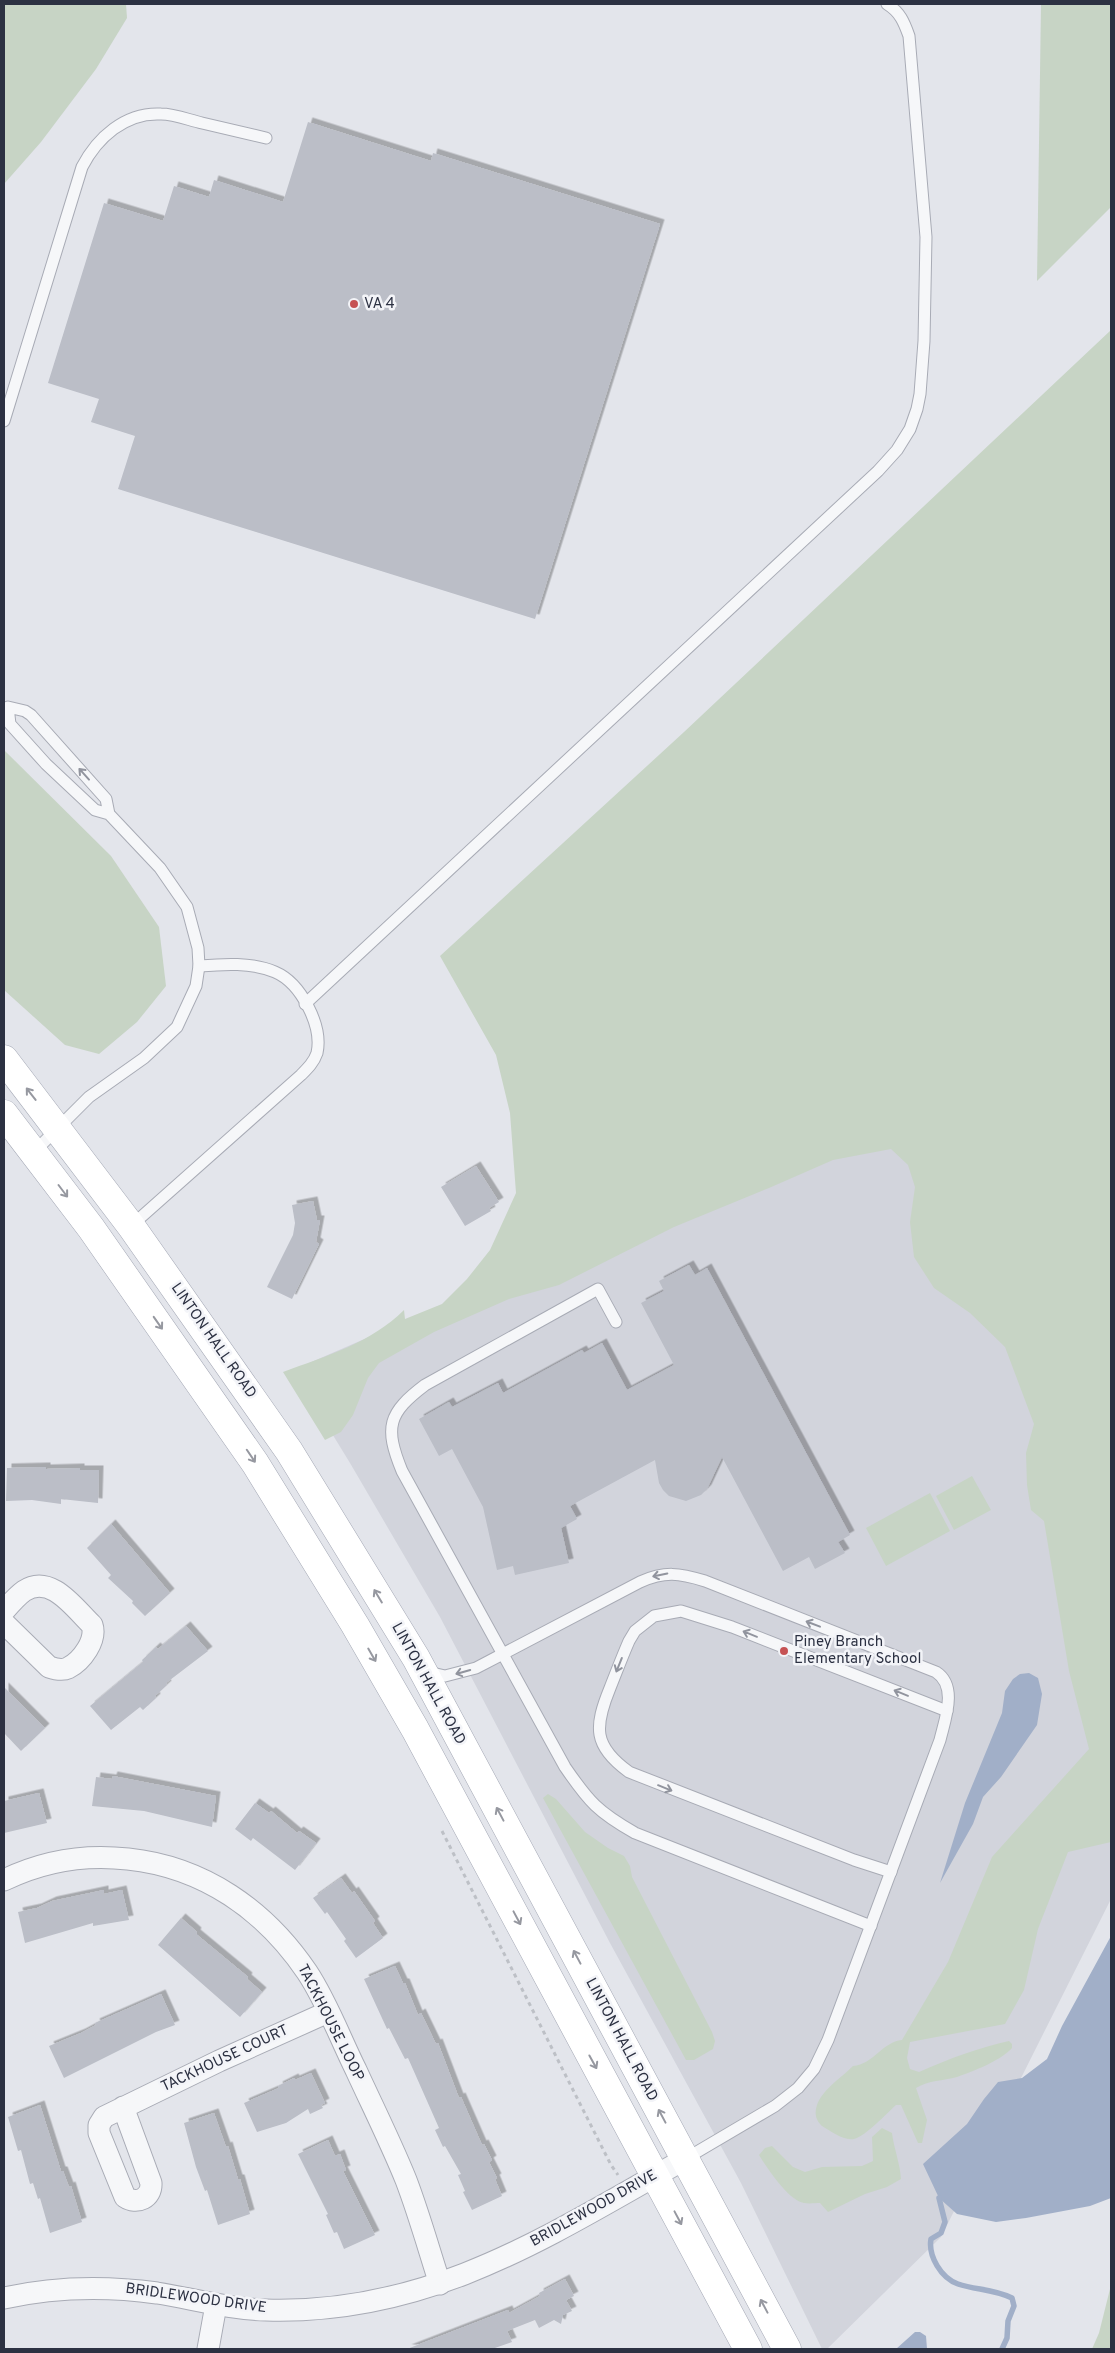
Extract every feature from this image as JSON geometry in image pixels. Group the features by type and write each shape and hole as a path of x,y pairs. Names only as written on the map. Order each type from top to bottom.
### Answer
{"main road":[{"name":"LINTON HALL ROAD","path":"4,1059 131,1226 289,1451 421,1669 787,2349"},
{"path":"4,1114 91,1228 250,1455 355,1625 415,1729 748,2349"}],"street":[{"path":"4,1611 24,1591 34,1586 45,1586 56,1590 92,1625 94,1632 93,1640 76,1662 68,1668 58,1670 49,1667 4,1623"},
{"name":"TACKHOUSE LOOP","path":"4,1880 46,1863 76,1858 144,1860 174,1867 197,1876 220,1887 243,1903 279,1937 308,1973 328,2012 406,2182 440,2284"},
{"name":"TACKHOUSE COURT","path":"123,2108 219,2061 328,2012"},
{"name":"BRIDLEWOOD DRIVE","path":"4,2298 26,2293 70,2289 114,2289 158,2293 216,2305 264,2310 309,2310 354,2306 402,2296 440,2284 512,2254 685,2159"},
{"path":"208,2349 216,2305"}],"lane":[{"path":"305,1004 878,471 897,450 910,429 920,394 924,340 926,237 909,36 903,19 896,10 887,4"},
{"path":"4,421 82,167 91,150 104,135 121,124 139,117 162,114 266,138"},
{"path":"6,704 26,711 37,721 106,799 109,814"},
{"path":"6,704 10,724 46,764 95,810 109,814 160,868 187,907 198,948 199,966 196,986 177,1027 144,1058 89,1097 34,1152"},
{"path":"131,1226 311,1065 316,1055 318,1035 305,1004 287,979 275,972 228,964 199,966"},
{"path":"616,1322 598,1289 425,1385 401,1404 395,1414 392,1425 395,1453 402,1471 565,1767 586,1798 605,1816 635,1833 871,1926"},
{"path":"421,1669 445,1676 476,1668 655,1575 668,1573 687,1576 943,1676 948,1695 947,1711 940,1740 828,2040 814,2069 804,2082 775,2106 685,2159"},
{"path":"891,1872 728,1812 629,1772 614,1762 602,1743 599,1731 600,1713 629,1641 635,1631 654,1616 682,1611 732,1626 947,1711"}],"path":[{"path":"440,1827 611,2165"}],"shaded area":[{"name":"Piney Branch Elementary School","path":"1111,1015 1111,1899 941,2237 827,2349 822,2349 741,2183 610,1943 440,1617 293,1370"}],"green space":[{"path":"4,4 126,4 127,18 96,69 41,142 4,184"},
{"path":"1041,4 1111,4 1111,207 1037,281"},
{"path":"1111,330 1111,1842 1068,1852 1038,1929 1024,1990 1005,2024 910,2042 907,2058 910,2069 919,2072 963,2054 997,2044 1009,2041 1012,2044 1012,2048 1001,2057 979,2069 916,2088 927,2120 922,2143 918,2143 901,2105 896,2105 864,2134 854,2139 846,2139 822,2126 817,2119 816,2108 823,2094 853,2066 867,2061 889,2045 902,2040 948,1962 992,1857 1089,1749 1069,1671 1044,1521 1031,1510 1027,1485 1026,1453 1034,1424 1005,1347 970,1313 934,1288 914,1257 910,1222 915,1187 908,1165 891,1149 833,1160 674,1227 559,1285 509,1299 434,1332 379,1363 368,1378 353,1415 341,1432 325,1440 283,1372 363,1340 404,1310 405,1319 442,1304 467,1279 490,1250 516,1193 510,1113 496,1055 440,956 684,732"},
{"path":"4,750 111,856 159,927 166,986 137,1022 99,1054 65,1045 4,990"},
{"path":"972,1476 991,1510 954,1530 936,1496"},
{"path":"930,1493 950,1531 886,1566 866,1528"},
{"path":"548,1794 556,1799 585,1832 608,1848 624,1856 630,1866 632,1877 712,2032 715,2041 713,2049 694,2060 686,2060 543,1798"},
{"path":"882,2128 892,2133 901,2179 887,2187 865,2194 828,2212 820,2203 798,2201 779,2183 759,2155 765,2148 772,2146 793,2167 805,2172 822,2167 862,2166 873,2161 872,2137"},
{"path":"1111,2285 1111,2349 1092,2349 1099,2333"}],"water":[{"path":"1029,1673 1038,1678 1042,1694 1037,1725 1001,1777 983,1797 973,1824 940,1883 965,1803 1002,1713 1005,1691 1013,1679 1020,1674"},
{"path":"1111,1936 1111,2198 1090,2206 996,2222 957,2214 939,2198 923,2164 967,2124 998,2082 1022,2078 1047,2059 1062,2026"},
{"path":"915,2332 920,2332 926,2336 927,2349 896,2349"}],"building":[{"name":"VA 4","path":"308,122 431,161 433,153 660,224 535,619 118,489 135,436 91,422 99,399 48,383 104,203 163,221 174,186 209,197 214,180 283,202"},
{"path":"476,1166 499,1202 489,1208 491,1211 465,1226 441,1187"},
{"path":"313,1201 317,1220 320,1220 316,1242 319,1244 292,1299 267,1287 293,1235 295,1223 292,1205"},
{"path":"689,1265 695,1275 707,1268 850,1535 838,1542 845,1553 815,1569 809,1557 783,1571 722,1457 707,1489 701,1495 686,1501 669,1496 663,1490 659,1483 655,1460 570,1506 577,1519 561,1528 569,1563 515,1575 513,1566 497,1570 483,1507 452,1449 439,1456 419,1419 449,1402 452,1407 498,1383 503,1393 582,1350 584,1353 602,1343 627,1390 674,1365 641,1303 664,1291 659,1281"},
{"path":"46,1467 46,1469 80,1468 80,1470 99,1470 98,1503 61,1499 61,1504 32,1500 6,1501 7,1468"},
{"path":"111,1524 170,1593 145,1616 132,1603 133,1601 108,1578 111,1575 87,1548"},
{"path":"186,1626 208,1651 166,1683 167,1685 155,1696 156,1698 143,1710 140,1707 111,1730 90,1706 143,1662 142,1660 156,1647 158,1649"},
{"path":"4,1687 45,1728 21,1751 4,1733"},
{"path":"113,1776 216,1796 212,1827 144,1811 92,1806 96,1777 112,1779"},
{"path":"39,1793 47,1823 4,1833 4,1801"},
{"path":"255,1803 269,1813 271,1811 297,1833 299,1831 316,1843 295,1870 253,1838 251,1841 235,1829"},
{"path":"341,1878 352,1893 354,1891 375,1921 373,1923 383,1938 356,1958 344,1941 346,1939 327,1912 325,1914 313,1898"},
{"path":"104,1890 104,1894 122,1890 129,1920 93,1926 93,1923 25,1943 18,1912 37,1908 52,1901"},
{"path":"181,1918 197,1932 196,1934 248,1977 247,1979 262,1992 240,2017 158,1945"},
{"path":"395,1966 403,1983 405,1983 418,2015 421,2013 436,2044 438,2043 459,2098 461,2097 482,2145 484,2144 492,2160 489,2162 497,2178 495,2179 502,2196 472,2210 463,2192 465,2191 458,2175 461,2174 445,2146 443,2147 435,2130 439,2128 408,2058 405,2059 389,2028 387,2029 364,1979"},
{"path":"161,1994 175,2025 156,2032 64,2078 49,2046 81,2033 96,2025 95,2023"},
{"path":"311,2073 325,2103 321,2105 323,2108 310,2114 308,2109 286,2123 257,2132 244,2103 279,2088 278,2086 294,2078 295,2080"},
{"path":"40,2105 61,2171 63,2171 69,2187 71,2186 82,2222 50,2233 40,2198 38,2199 33,2183 30,2184 21,2150 18,2151 8,2117"},
{"path":"214,2113 226,2147 228,2146 238,2179 240,2179 250,2214 218,2225 207,2190 205,2191 196,2167 184,2123"},
{"path":"328,2140 335,2156 340,2154 346,2170 343,2171 375,2235 344,2249 337,2232 334,2233 326,2215 328,2214 298,2154"},
{"path":"565,2279 574,2296 566,2300 572,2311 563,2315 561,2324 554,2320 539,2328 535,2320 507,2331 512,2342 492,2349 407,2349 508,2310 509,2313 540,2296 539,2293"}],"waterway":[{"path":"939,2198 945,2222 941,2233 931,2239 931,2246 934,2259 941,2272 958,2284 1012,2298 1014,2306 1008,2321 1007,2338 1002,2349"}],"place":[{"name":"VA 4","path":"354,304"},
{"name":"Piney Branch Elementary School","path":"784,1651"}]}
